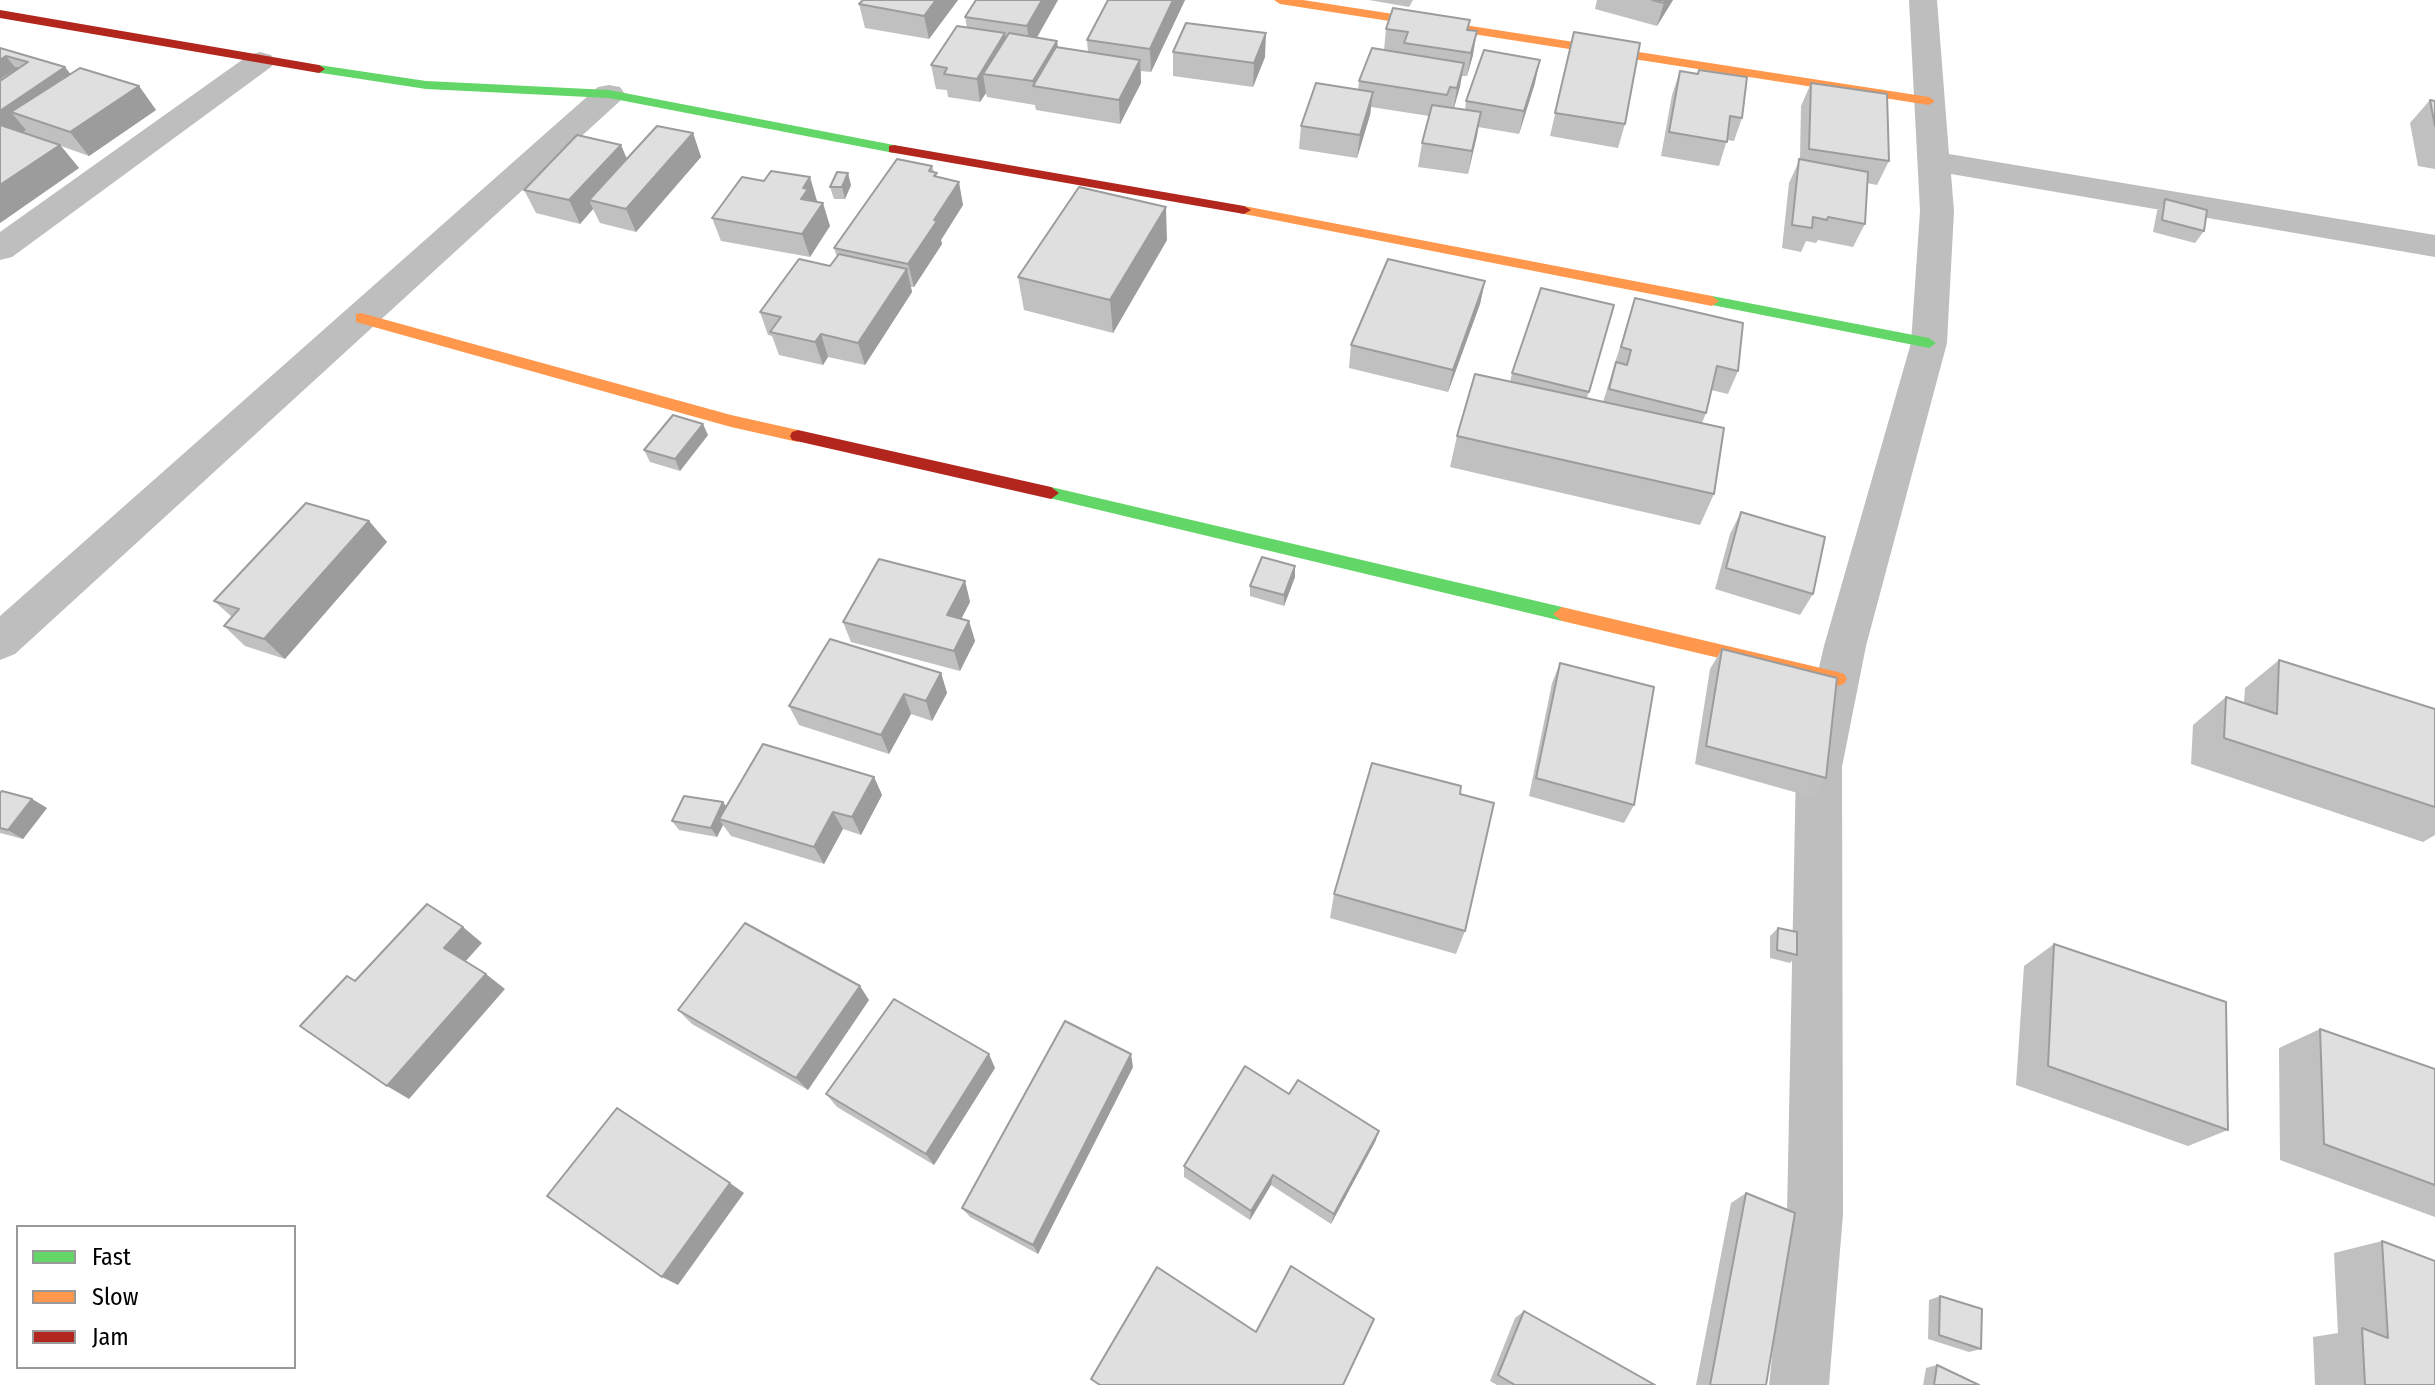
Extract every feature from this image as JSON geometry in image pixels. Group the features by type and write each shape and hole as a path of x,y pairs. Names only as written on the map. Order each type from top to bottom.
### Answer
{"street":[{"path":"1280,0 1929,101"},
{"path":"1799,1385 1815,1214 1819,767 1838,679 1929,343 1937,211 1923,0"},
{"path":"0,14 260,61 426,85 609,94 801,133 1266,214 1929,343"},
{"path":"0,249 260,61"},
{"path":"0,642 609,94"},
{"path":"1933,161 2435,246"},
{"path":"361,318 731,421 1079,499 1838,679"}],"building":[{"path":"863,0 936,0 924,16 859,4"},
{"path":"976,0 1042,0 1027,26 965,17"},
{"path":"1108,0 1173,0 1150,49 1087,40"},
{"path":"1393,8 1470,20 1467,30 1477,31 1471,53 1404,43 1408,32 1386,29"},
{"path":"1186,23 1266,33 1254,63 1173,52"},
{"path":"957,26 1005,33 977,79 944,74 947,68 931,65"},
{"path":"1574,32 1640,43 1625,124 1555,113"},
{"path":"1009,33 1057,41 1033,81 983,74"},
{"path":"1056,47 1140,60 1119,100 1033,86"},
{"path":"0,48 65,67 0,111 0,81 28,62 6,56 0,60"},
{"path":"1372,48 1464,63 1457,88 1450,87 1447,95 1359,81"},
{"path":"1484,50 1540,60 1524,111 1466,101"},
{"path":"18,68 0,81 0,78"},
{"path":"80,68 139,86 70,132 11,112"},
{"path":"1699,70 1747,77 1742,118 1730,116 1727,142 1669,132 1680,71 1698,74"},
{"path":"1316,83 1373,92 1360,135 1301,126"},
{"path":"1811,83 1887,94 1889,161 1809,149"},
{"path":"2430,100 2435,101 2435,126"},
{"path":"1432,105 1481,112 1472,151 1422,143"},
{"path":"0,125 60,145 0,185"},
{"path":"657,126 693,133 626,209 589,200"},
{"path":"577,135 621,145 569,200 524,190"},
{"path":"897,159 932,166 929,171 937,173 934,176 959,182 908,264 834,248"},
{"path":"1799,159 1868,172 1865,224 1813,217 1812,228 1792,225"},
{"path":"771,171 810,177 803,188 808,189 801,199 823,203 802,234 712,218 742,177 764,181"},
{"path":"837,172 848,173 842,187 830,187"},
{"path":"1079,187 1166,207 1110,300 1018,277"},
{"path":"2165,199 2207,210 2204,231 2162,220"},
{"path":"839,254 907,269 858,343 821,334 815,342 770,332 781,317 760,312 799,259 830,266"},
{"path":"1388,259 1485,281 1453,370 1351,345"},
{"path":"1541,288 1614,305 1589,392 1512,373"},
{"path":"1635,298 1743,323 1738,371 1717,366 1706,413 1609,389 1616,362 1627,365 1631,350 1621,347"},
{"path":"1475,374 1724,428 1714,494 1457,436"},
{"path":"673,415 703,424 675,459 644,450"},
{"path":"306,503 369,521 264,639 224,626 239,609 214,601"},
{"path":"1741,512 1825,537 1813,594 1726,568"},
{"path":"1262,557 1295,566 1284,595 1250,586"},
{"path":"879,559 965,581 947,615 969,621 954,651 843,622"},
{"path":"830,639 941,673 926,701 904,694 881,735 789,706"},
{"path":"1722,649 1837,678 1826,778 1706,746"},
{"path":"2279,660 2435,709 2435,807 2224,738 2226,697 2277,714"},
{"path":"1560,663 1654,687 1634,805 1536,778"},
{"path":"763,744 874,777 852,817 833,812 814,847 719,819"},
{"path":"1372,763 1461,786 1460,794 1494,803 1465,931 1334,894"},
{"path":"2,791 32,799 8,830 0,828"},
{"path":"684,796 723,802 711,828 672,821"},
{"path":"427,904 463,927 444,948 486,974 387,1086 300,1026 347,976 355,981"},
{"path":"745,923 860,986 796,1078 678,1010"},
{"path":"1778,928 1797,932 1797,955 1777,950"},
{"path":"2054,944 2226,1002 2228,1130 2048,1066"},
{"path":"894,999 989,1054 926,1154 826,1094"},
{"path":"1065,1021 1131,1054 1033,1245 962,1208"},
{"path":"2320,1029 2435,1069 2435,1185 2324,1144"},
{"path":"1245,1066 1289,1094 1298,1080 1379,1131 1334,1214 1273,1175 1251,1211 1184,1166"},
{"path":"617,1108 730,1183 662,1277 547,1196"},
{"path":"1746,1193 1795,1213 1766,1385 1710,1385"},
{"path":"2382,1241 2435,1261 2435,1385 2365,1385 2362,1328 2388,1338"},
{"path":"1291,1266 1374,1319 1343,1385 1100,1385 1091,1379 1157,1267 1256,1332"},
{"path":"1940,1296 1982,1309 1981,1349 1939,1335"},
{"path":"1524,1311 1655,1385 1515,1385 1498,1375"},
{"path":"1937,1365 1979,1385 1934,1385"}],"traffic: fast":[{"path":"319,69 426,85 609,94 894,149"},
{"path":"1712,301 1929,343"},
{"path":"1051,493 1562,614"}],"traffic: slow":[{"path":"1280,0 1929,101"},
{"path":"1244,210 1712,301"},
{"path":"361,318 731,421 798,436"},
{"path":"1562,614 1838,679"}],"traffic: jam":[{"path":"0,14 319,69"},
{"path":"894,149 1244,210"},
{"path":"798,436 1051,493"}]}
